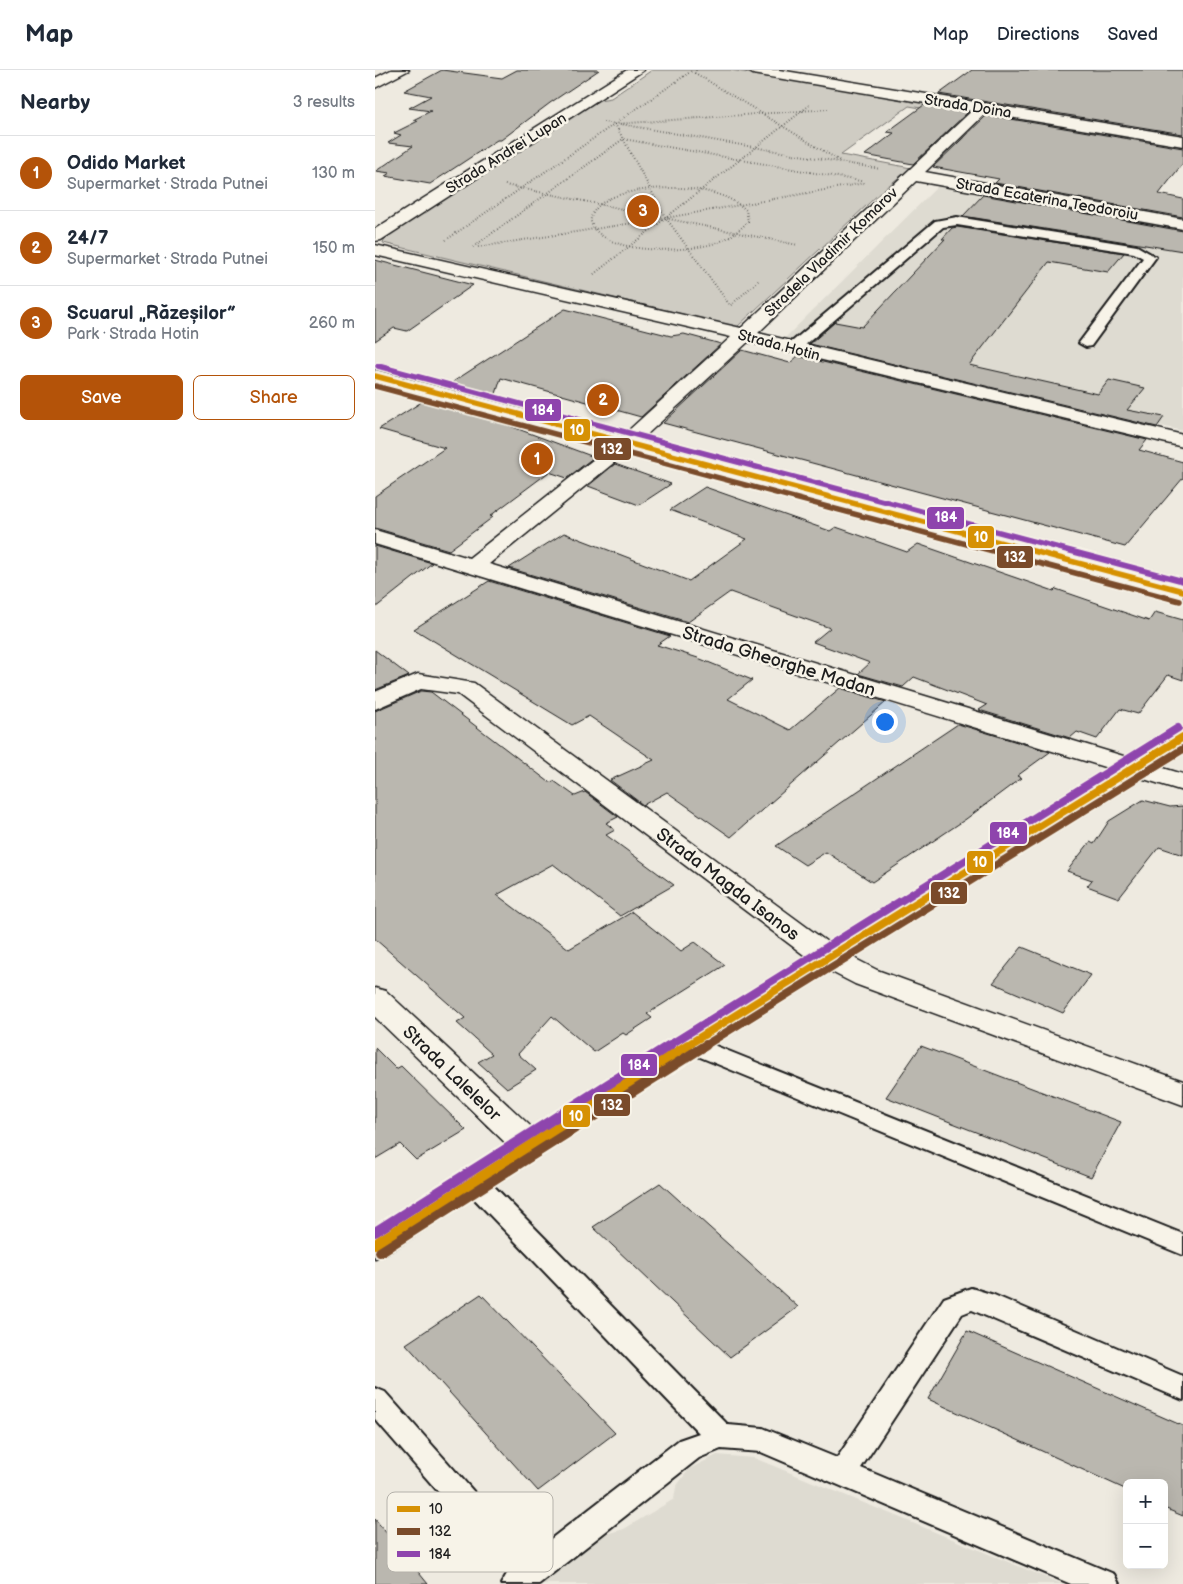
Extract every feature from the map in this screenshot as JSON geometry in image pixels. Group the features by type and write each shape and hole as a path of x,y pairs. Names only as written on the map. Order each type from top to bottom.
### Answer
{"street":[{"path":"375,84 402,70"},
{"name":"Strada Andrei Lupan","path":"375,236 637,70"},
{"name":"Strada Doina","path":"753,70 1183,141"},
{"name":"Stradela Vladimir Komarov","path":"471,568 625,444 745,335 983,108"},
{"name":"Strada Ecaterina Teodoroiu","path":"912,175 1183,224"},
{"name":"Strada Hotin","path":"375,250 745,335 792,349 1183,441"},
{"path":"375,376 1183,591"},
{"name":"Strada Gheorghe Madan","path":"375,537 471,568 1183,783"},
{"name":"Strada Magda Isanos","path":"375,701 418,681 465,688 827,957 866,976 1183,1093"},
{"path":"375,1244 827,957 1183,736"},
{"name":"Strada Lalelelor","path":"375,999 530,1146"}],"lane":[{"path":"792,349 939,224 957,221 1137,250 1150,257 1086,343"},
{"path":"691,1044 1183,1244"},
{"path":"474,1182 721,1437"},
{"path":"842,1474 953,1306 971,1299 995,1306 1183,1388"},
{"path":"375,1400 451,1492"},
{"path":"553,1555 689,1449 721,1437 763,1440 1104,1584"}],"path":[{"path":"417,260 521,188 615,124 694,70 695,73 843,163 615,124 598,121"},
{"path":"601,278 592,276 816,100"},
{"path":"615,124 832,109"},
{"path":"615,124 666,218 731,306 721,304"},
{"path":"623,139 869,182 666,218 472,248 623,139"},
{"path":"503,184 798,245"},
{"path":"650,190 701,190 729,198 741,205 746,210 748,222 738,233 722,240 688,248 652,249 630,246 612,240 594,229 591,219 596,209 617,197 650,190"},
{"path":"472,248 481,250"}],"shaded area":[{"path":"652,70 730,70 958,108 967,111 969,114 968,116 909,106 841,155 911,168 884,189 737,327 383,243 390,233 599,100 611,98"},
{"path":"939,185 1183,230 1183,431 785,338"},
{"path":"717,1455 754,1458 1062,1584 536,1584 597,1537 624,1529 674,1499 676,1487 689,1469"}],"building":[{"path":"442,70 502,78 517,70 599,70 550,103 501,140 497,140 430,184 385,176 390,173 376,171 413,146 388,143 401,135 394,133 418,121 413,120 431,111 409,108 431,96 404,91"},
{"path":"972,70 1183,70 1183,134 939,94"},
{"path":"924,105 968,112 913,164 865,155 894,133 887,132"},
{"path":"987,115 1183,148 1183,163 1159,194 1183,199 1183,217 995,183 999,179 933,167"},
{"path":"983,195 1183,231 1183,251 963,216"},
{"path":"957,227 1124,253 1108,272 1049,262 969,365 1098,394 1109,380 1145,388 1127,410 1164,417 1157,427 810,344 835,322 862,327 945,239 942,239 952,228"},
{"path":"375,260 473,285 407,331 394,328 375,341"},
{"path":"565,309 671,336 684,334 721,344 641,417 501,378 494,400 445,387"},
{"path":"742,350 790,363 798,356 1147,440 1139,450 1183,462 1183,478 1125,547 663,423"},
{"path":"428,398 489,414 488,418 594,457 567,478 549,472 490,516 493,517 449,550 375,528 375,496 445,448 379,429"},
{"path":"615,464 671,484 639,505 588,486"},
{"path":"705,487 830,531 836,527 907,552 918,544 1054,591 1056,589 1149,621 1155,612 1183,620 1183,680 1168,675 1138,714 1120,709 1097,739 1077,732 1070,738 979,710 987,705 914,677 903,687 858,674 870,663 813,642 830,628 730,592 688,622 509,568 564,533 689,581 747,539 670,510"},
{"path":"375,546 432,563 375,608"},
{"path":"489,581 670,636 657,645 698,658 752,680 728,699 790,730 840,688 886,702 731,837 667,792 643,805 610,780 654,760 589,716 572,725 414,629"},
{"path":"375,650 409,676 375,690"},
{"path":"421,691 431,692 549,782 554,781 575,796 585,792 618,817 606,823 615,830 606,835 674,885 620,916 553,864 497,895 569,949 632,912 681,951 695,942 725,965 647,1014 652,1018 626,1035 623,1033 594,1052 552,1016 518,1054 536,1070 507,1088 478,1062 492,1054 457,1023 465,1018 375,939 375,711"},
{"path":"958,724 1050,752 1017,776 1021,778 966,819 872,882 826,852 805,865 776,846"},
{"path":"1143,800 1170,807 1183,806 1183,855 1159,847 1119,898 1087,886 1092,880 1067,871 1090,842 1094,844 1109,821"},
{"path":"1022,947 1091,975 1063,1013 993,983"},
{"path":"921,1046 1121,1122 1091,1177 886,1097"},
{"path":"375,1048 396,1069 401,1066 466,1130 416,1160 400,1144 375,1159"},
{"path":"660,1183 798,1307 730,1357 593,1227"},
{"path":"481,1294 615,1433 538,1491 406,1344"},
{"path":"967,1331 1183,1426 1183,1516 1168,1510 1168,1479 1123,1479 1123,1488 928,1399"},
{"path":"375,1519 387,1534 387,1572 418,1572 428,1584 375,1584"}],"transit line":[{"name":"184","path":"378,366 1183,581"},
{"name":"10","path":"375,376 1183,591"},
{"name":"132","path":"375,386 1180,601"},
{"name":"184","path":"375,1232 822,949 1178,728"},
{"name":"10","path":"375,1244 827,957 1183,737"},
{"name":"132","path":"380,1252 832,965 1183,749"}],"place":[{"name":"Scuarul „Răzeșilor”","path":"643,211"},
{"name":"24/7","path":"603,400"},
{"name":"Odido Market","path":"537,459"}]}
